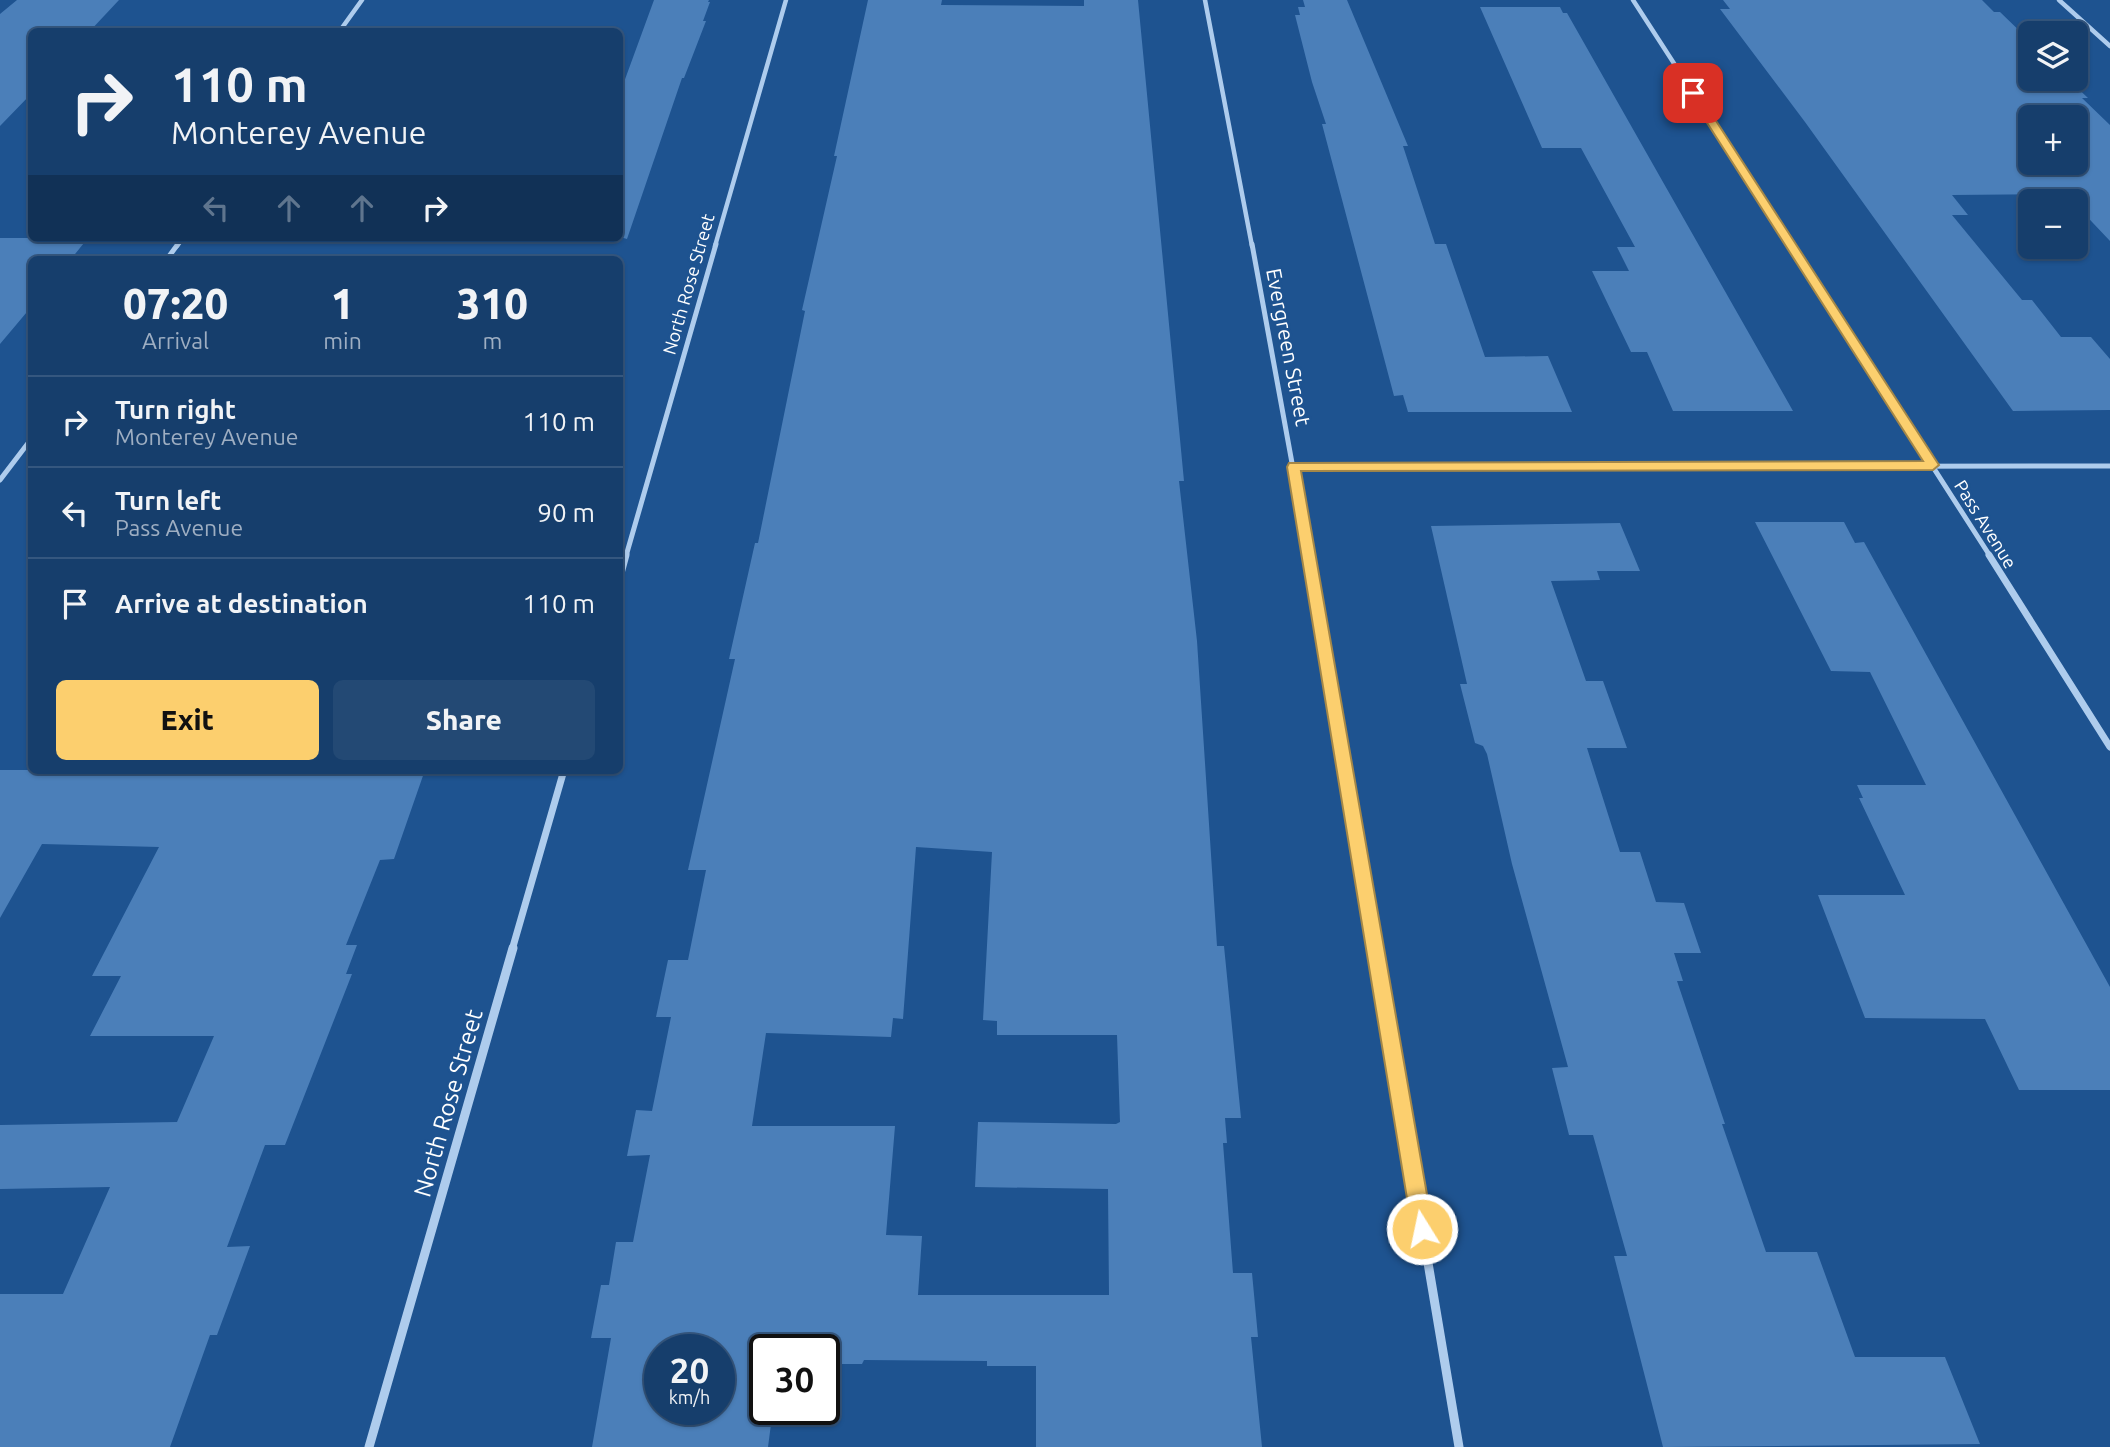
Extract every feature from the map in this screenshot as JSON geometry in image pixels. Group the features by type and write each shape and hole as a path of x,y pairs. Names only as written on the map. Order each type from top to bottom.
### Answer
{"street":[{"path":"342,28 362,0"},
{"name":"North Rose Street","path":"623,567 786,0"},
{"name":"Evergreen Street","path":"1205,0 1294,467 1459,1447"},
{"name":"Pass Avenue","path":"1633,0 1933,465 2110,747"},
{"path":"2059,0 2110,46"},
{"path":"169,256 180,242"},
{"path":"0,480 28,443"},
{"path":"1294,467 2110,466"},
{"name":"North Rose Street","path":"369,1447 563,774"}],"building":[{"path":"17,0 119,0 93,28 28,28 28,97 0,126 0,14"},
{"path":"654,0 709,0 703,21 706,21 682,78 627,239 623,238 623,85"},
{"path":"868,0 942,0 941,5 1084,6 1084,0 1138,0 1184,481 1179,481 1197,641 1217,946 1224,946 1241,1118 1225,1118 1227,1143 1223,1143 1233,1273 1252,1273 1258,1337 1251,1337 1262,1447 1036,1447 1036,1366 987,1366 987,1361 864,1360 862,1364 840,1364 840,1334 749,1334 749,1425 771,1425 768,1447 592,1447 611,1338 591,1338 601,1285 609,1285 616,1242 633,1242 650,1155 627,1156 636,1110 652,1111 671,1017 656,1017 668,960 688,960 706,870 688,870 735,659 729,659 755,543 758,543 805,311 802,310 837,156 834,156","holes":["916,847 992,852 983,1020 997,1021 997,1035 1117,1035 1120,1122 978,1122 975,1187 1108,1189 1109,1295 918,1295 922,1236 886,1235 895,1126 752,1126 766,1033 891,1037 893,1018 903,1019"]},
{"path":"1303,0 1347,0 1408,146 1403,146 1435,244 1446,244 1485,357 1548,356 1572,412 1408,412 1403,395 1394,396 1322,124 1326,124 1295,15 1300,15 1298,7 1305,7"},
{"path":"1723,0 1982,0 2018,29 2018,91 2081,91 2088,98 2082,98 2110,125 2110,241 2088,218 2088,189 2018,189 2018,194 1952,195 1968,215 1952,215 2022,300 2032,300 2061,337 2091,337 2110,359 2110,410 2013,411 1805,122 1720,9 1730,9"},
{"path":"1480,7 1560,7 1563,13 1567,13 1793,411 1673,411 1647,352 1631,352 1592,271 1629,271 1617,247 1635,247 1581,148 1542,148"},
{"path":"0,238 28,238 28,242 85,242 73,256 28,256 28,311 0,344"},
{"path":"1755,522 1844,522 1855,543 1864,542 2110,987 2110,1090 2019,1090 1985,1019 1865,1018 1818,895 1905,895 1859,798 1863,798 1857,785 1926,785 1870,672 1831,671"},
{"path":"1620,523 1640,571 1597,571 1600,580 1551,581 1586,681 1603,681 1627,748 1587,748 1620,852 1640,852 1656,902 1684,903 1701,953 1674,953 1683,981 1677,981 1766,1252 1817,1252 1855,1357 1945,1357 1980,1444 1663,1447 1614,1256 1627,1256 1593,1135 1569,1135 1552,1068 1568,1067 1512,864 1487,754 1483,746 1475,743 1460,684 1467,684 1431,526"},
{"path":"0,770 28,770 28,774 424,774 394,859 380,860 346,945 357,945 346,974 352,974 285,1145 265,1145 227,1247 250,1246 217,1335 210,1335 170,1447 0,1447 0,1294 63,1294 110,1187 0,1189 0,1125 177,1122 214,1036 90,1036 121,976 92,976 159,847 42,844 0,918"}],"route":[{"path":"1422,1229 1294,467 1933,465 1693,93"}]}
